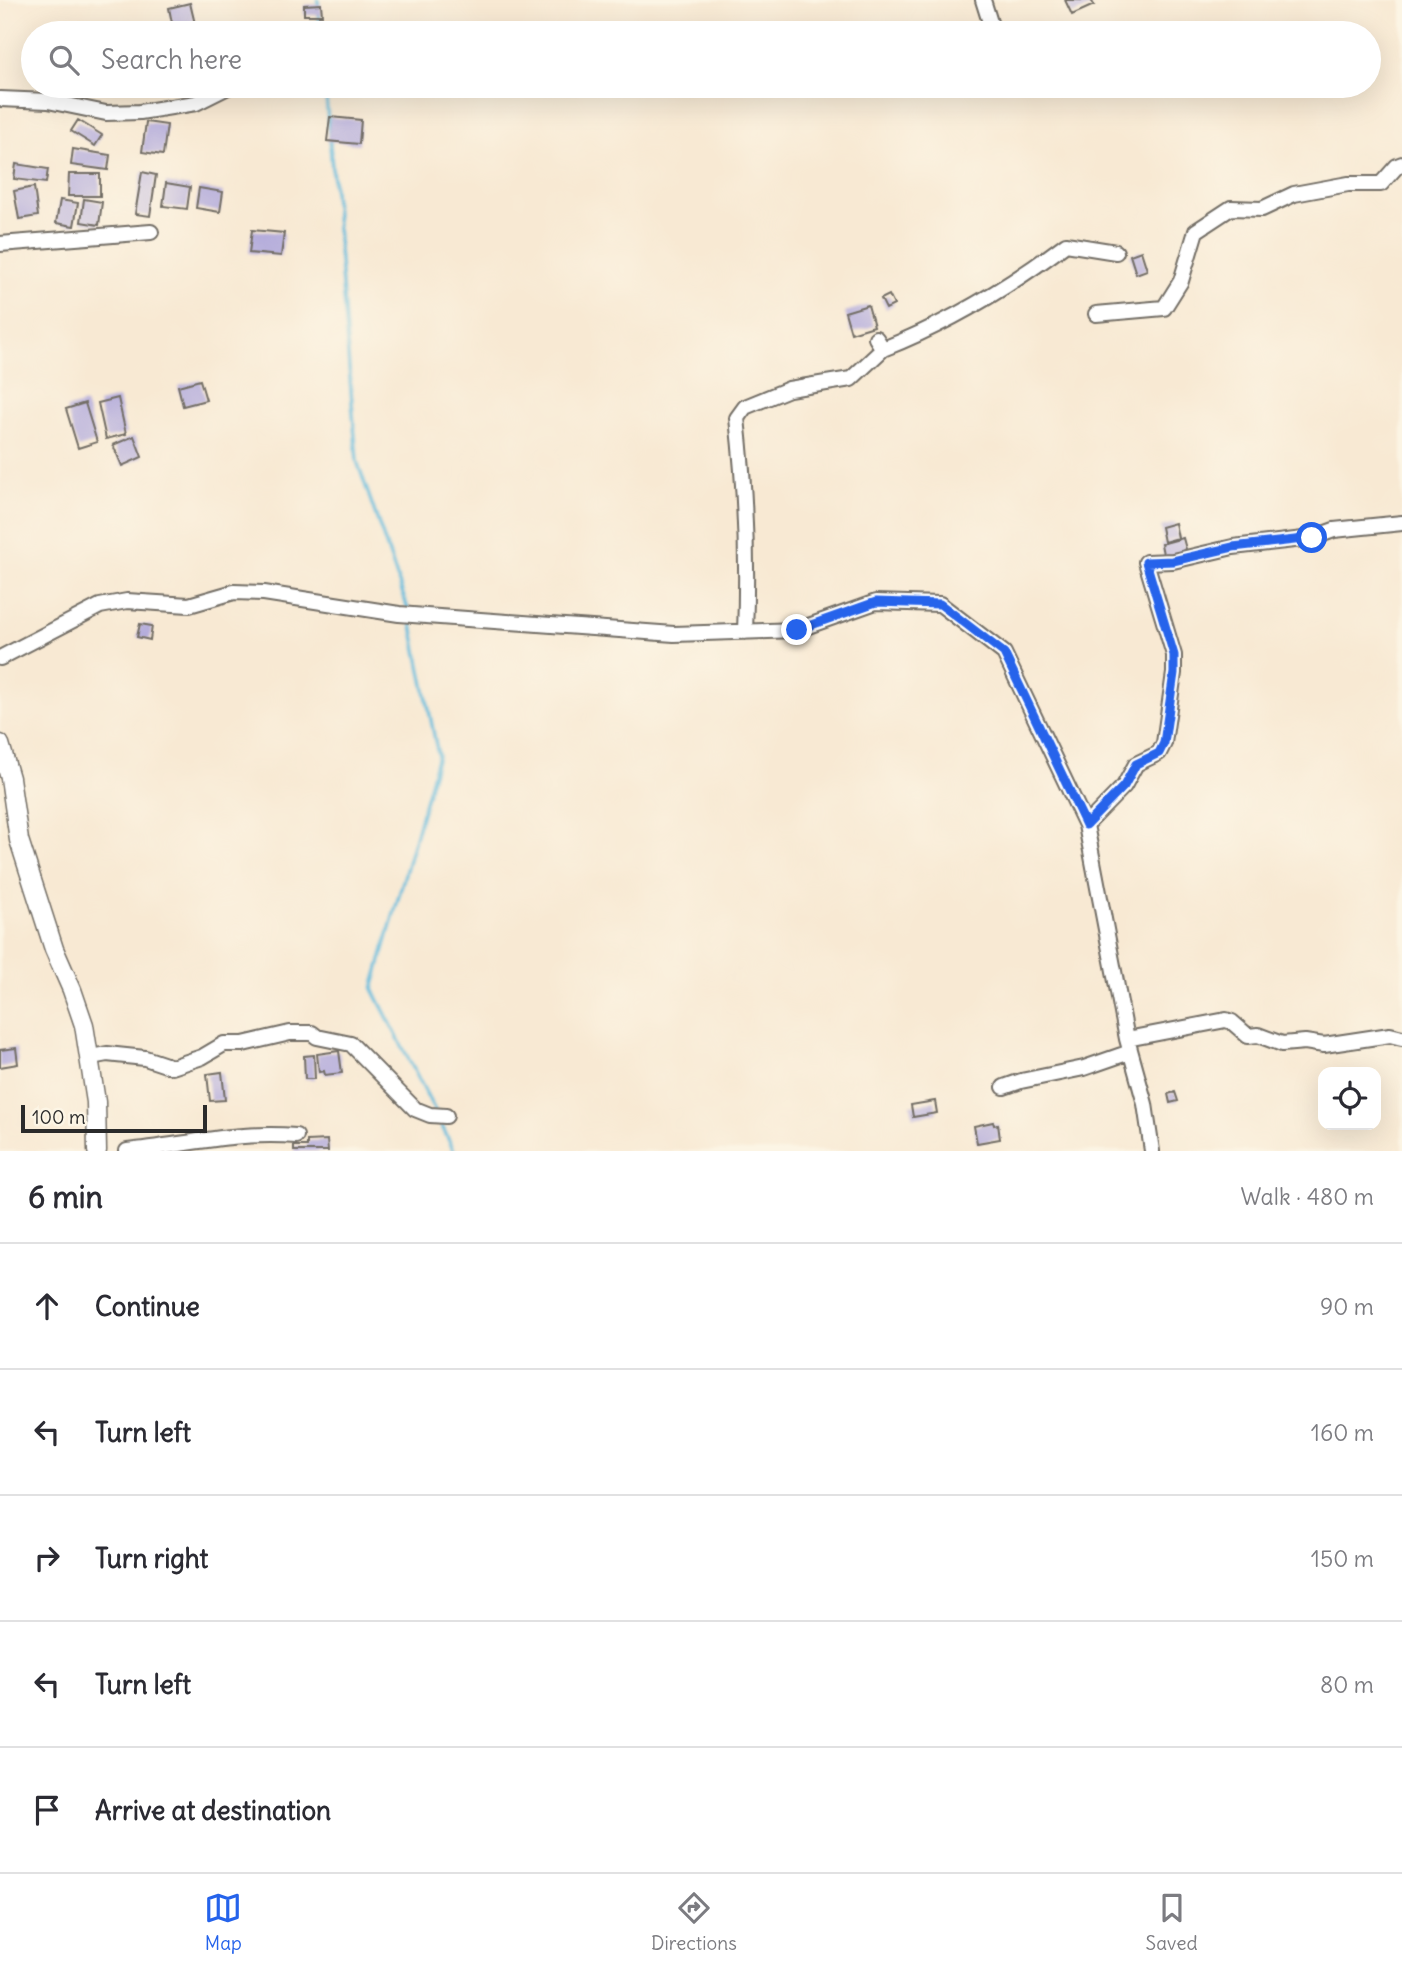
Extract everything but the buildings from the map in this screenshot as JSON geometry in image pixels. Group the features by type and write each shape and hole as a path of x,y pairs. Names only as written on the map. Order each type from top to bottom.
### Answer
{"street":[{"path":"984,0 990,21"},
{"path":"0,99 48,101 106,113 140,112 196,103 206,98"},
{"path":"1096,314 1164,307 1181,281 1196,231 1231,208 1262,209 1293,194 1348,184 1381,184 1402,164"},
{"path":"0,244 151,232"},
{"path":"745,632 747,592 744,478 737,418 746,407 789,389 851,379 879,344 918,336 976,305 1066,244 1116,252"},
{"path":"1086,825 1124,786 1136,764 1159,753 1164,743 1174,655 1146,562 1173,561 1233,547 1312,538 1334,530 1402,523"},
{"path":"0,658 100,606 127,601 189,605 234,592 264,593 412,615 674,634 797,630 876,602 940,604 1004,653 1086,825 1129,1045 1145,1104 1152,1151"},
{"path":"0,744 10,778 19,840 54,949 76,1002 90,1056 96,1102 98,1151 107,1151"},
{"path":"1004,1087 1084,1068 1129,1045 1226,1020 1248,1036 1258,1035 1282,1044 1305,1042 1324,1045 1390,1035 1402,1038"},
{"path":"90,1056 107,1054 145,1058 172,1067 202,1058 224,1044 243,1044 290,1033 312,1033 317,1037 351,1044 415,1109 430,1115 446,1116"},
{"path":"127,1151 167,1147 222,1136 267,1133 296,1136"}],"waterway":[{"path":"318,0 319,21"},
{"path":"326,98 357,461 408,609"},
{"path":"411,620 438,755 373,989 435,1111"},
{"path":"438,1118 454,1151"}],"route":[{"path":"797,630 876,602 940,604 1004,653 1086,825 1124,786 1136,764 1159,753 1164,743 1174,655 1146,562 1173,561 1233,547 1312,538"}]}
